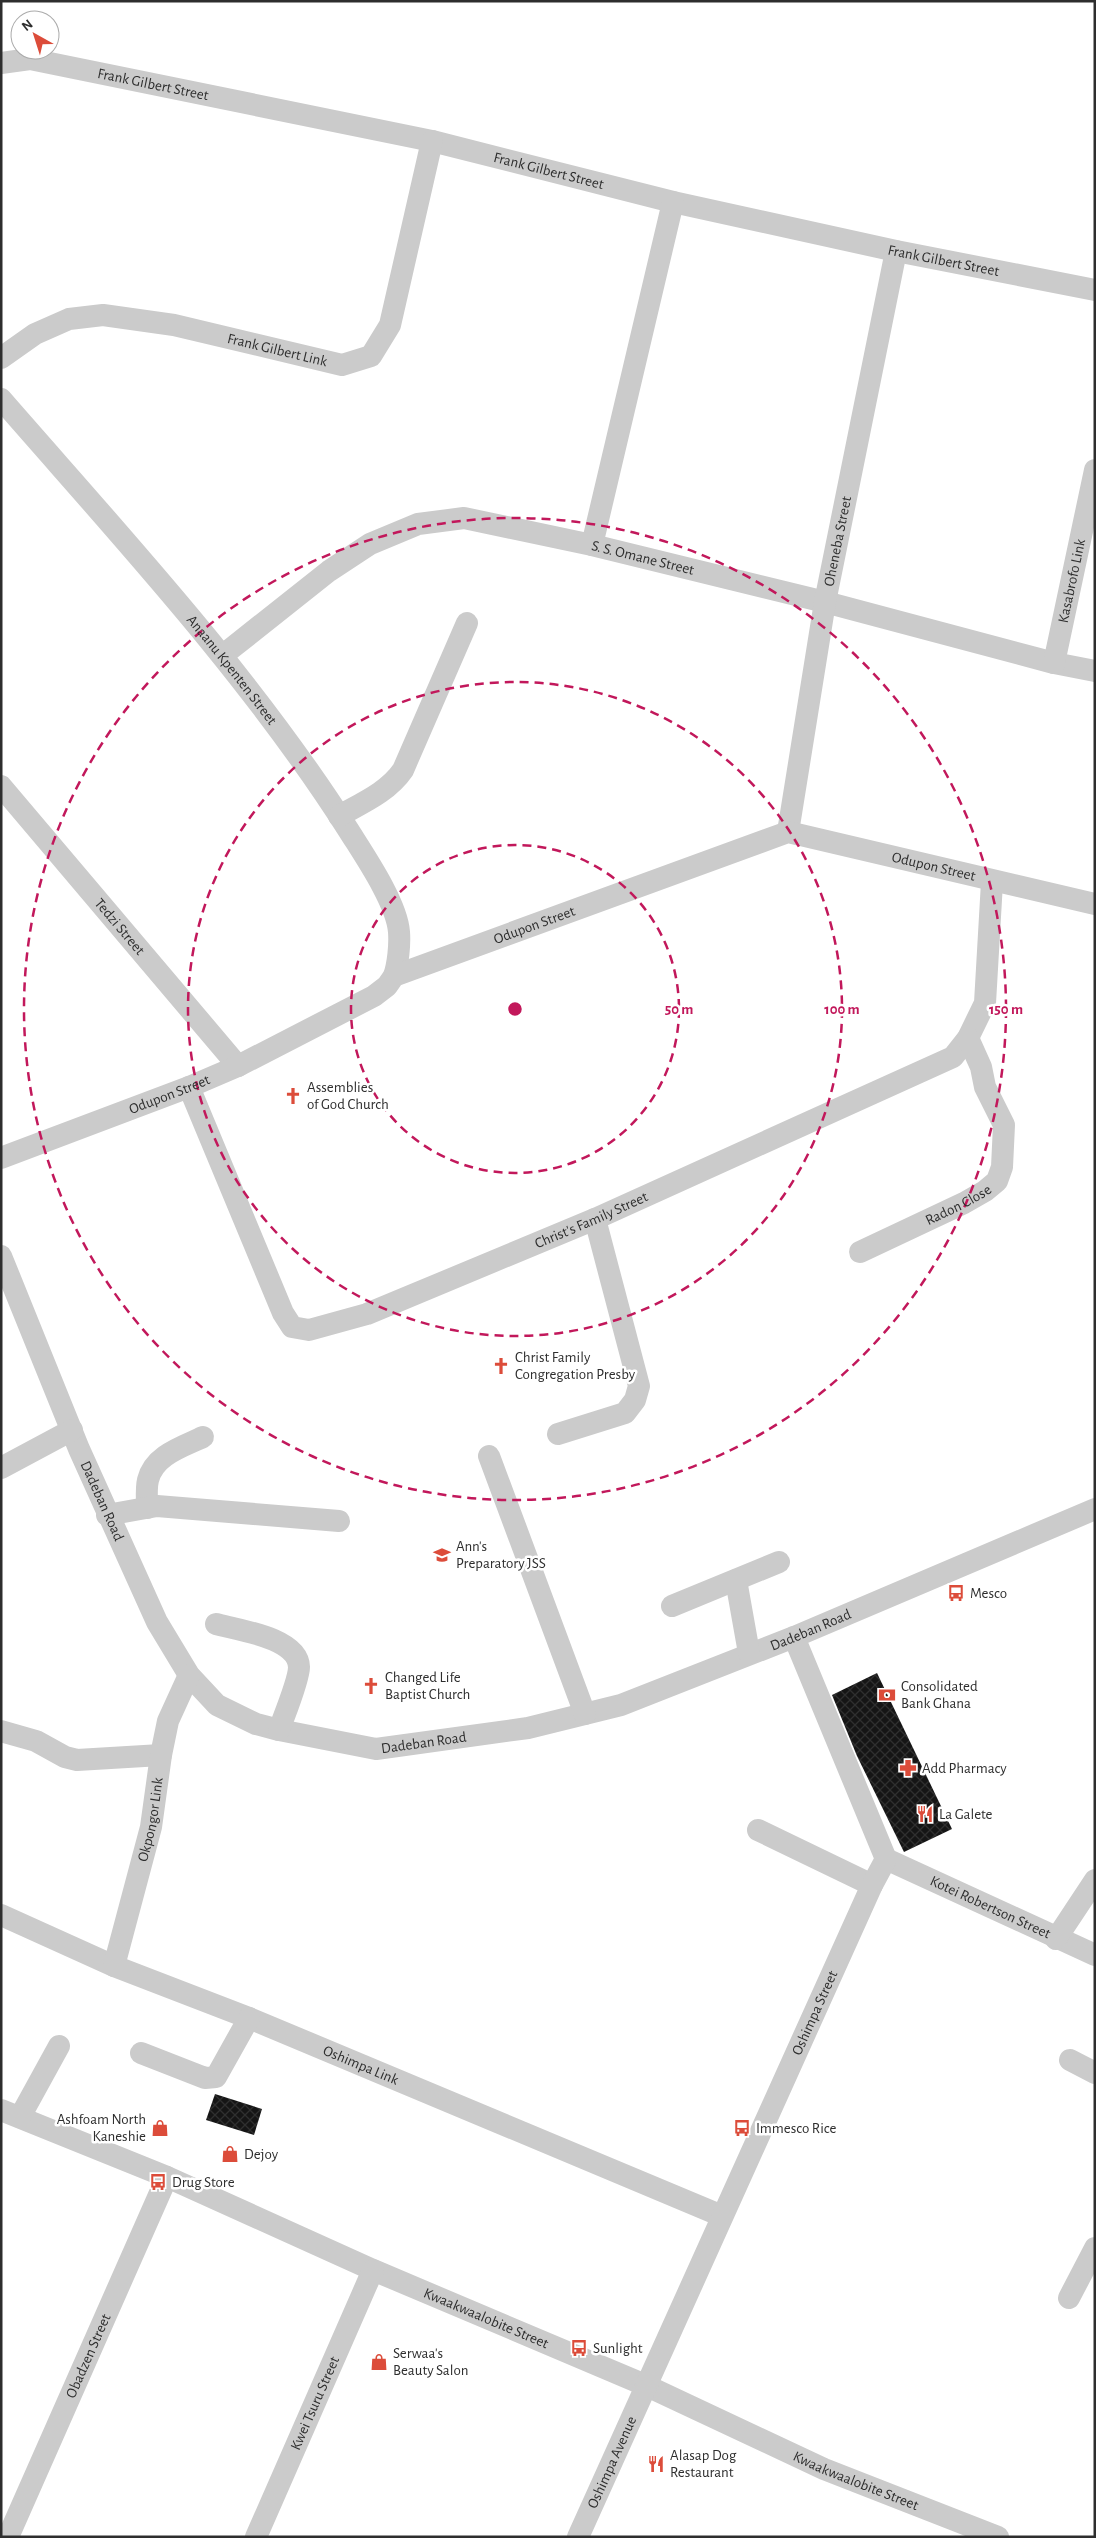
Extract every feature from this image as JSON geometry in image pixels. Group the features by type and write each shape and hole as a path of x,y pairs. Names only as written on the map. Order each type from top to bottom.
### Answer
{"street":[{"name":"Frank Gilbert Street","path":"1,63 30,59 432,140 673,202 896,251 1095,290"},
{"name":"Frank Gilbert Link","path":"1,358 35,334 69,319 104,315 174,325 342,365 371,356 390,325 432,140"},
{"path":"592,545 673,202"},
{"name":"Oheneba Street","path":"788,832 825,602 896,251"},
{"name":"Anaanu Kpenten Street","path":"1,399 223,655 316,779 372,867 394,912 399,931 394,976"},
{"name":"Kasabrofo Link","path":"1054,663 1095,470"},
{"name":"S. S. Omane Street","path":"223,655 330,571 370,544 418,524 464,518 592,545 825,602 1054,663 1095,671"},
{"path":"339,816 396,781 403,770 467,623"},
{"name":"Tedzi Street","path":"1,786 238,1066"},
{"name":"Odupon Street","path":"1,1158 189,1087 238,1066 374,996 387,986 394,976 788,832 992,882 1095,904"},
{"name":"Christ's Family Street","path":"189,1087 284,1313 292,1327 309,1330 367,1314 595,1219 952,1057 968,1038 985,1003 992,882"},
{"name":"Radon Close","path":"860,1252 964,1203 985,1191 997,1181 1002,1167 1004,1125 985,1087 981,1067 968,1038"},
{"path":"558,1434 625,1413 635,1400 639,1386 595,1219"},
{"name":"Dadeban Road","path":"1,1256 107,1515 157,1622 189,1675 217,1705 256,1724 279,1730 376,1749 528,1728 621,1705 749,1653 794,1637 1095,1509"},
{"path":"1,1468 72,1430"},
{"path":"147,1508 148,1480 155,1464 166,1454 203,1437"},
{"path":"489,1456 585,1714"},
{"path":"107,1515 157,1506 338,1521"},
{"path":"672,1606 779,1562"},
{"path":"736,1580 749,1653"},
{"path":"216,1624 283,1643 296,1655 299,1668 279,1730"},
{"path":"794,1637 886,1859"},
{"name":"Okpongor Link","path":"114,1966 151,1827 160,1755 168,1721 189,1675"},
{"path":"1,1731 36,1741 65,1757 77,1760 160,1755"},
{"path":"758,1830 872,1885"},
{"name":"Oshimpa Street","path":"645,2385 872,1885 886,1859"},
{"name":"Kotei Robertson Street","path":"886,1859 1056,1939 1095,1955"},
{"path":"1056,1939 1095,1880"},
{"name":"Oshimpa Link","path":"1,1915 114,1966 249,2018 722,2216"},
{"path":"141,2052 206,2078 216,2077 249,2018"},
{"path":"10,2114 59,2046"},
{"path":"1070,2060 1095,2073"},
{"name":"Kwaakwaalobite Street","path":"10,2114 167,2177 373,2270 645,2385 824,2469 998,2537"},
{"name":"Obadzen Street","path":"8,2537 167,2177"},
{"path":"1069,2298 1095,2248"},
{"name":"Kwei Tsuru Street","path":"256,2537 373,2270"},
{"name":"Oshimpa Avenue","path":"578,2537 645,2385"}],"building":[{"path":"877,1673 952,1829 904,1852 857,1756 832,1695"},
{"path":"215,2094 262,2109 254,2135 206,2120"}],"place":[{"name":"Assemblies of God Church","path":"293,1096"},
{"name":"Christ Family Congregation Presby","path":"501,1366"},
{"name":"Ann's Preparatory JSS","path":"442,1555"},
{"name":"Mesco","path":"956,1593"},
{"name":"Changed Life Baptist Church","path":"371,1686"},
{"name":"Consolidated Bank Ghana","path":"887,1695"},
{"name":"Add Pharmacy","path":"908,1768"},
{"name":"La Galete","path":"925,1814"},
{"name":"Ashfoam North Kaneshie","path":"160,2128"},
{"name":"Immesco Rice","path":"742,2128"},
{"name":"Dejoy","path":"230,2154"},
{"name":"Drug Store","path":"158,2182"},
{"name":"Sunlight","path":"579,2348"},
{"name":"Serwaa's Beauty Salon","path":"379,2362"},
{"name":"Alasap Dog Restaurant","path":"656,2464"}]}
